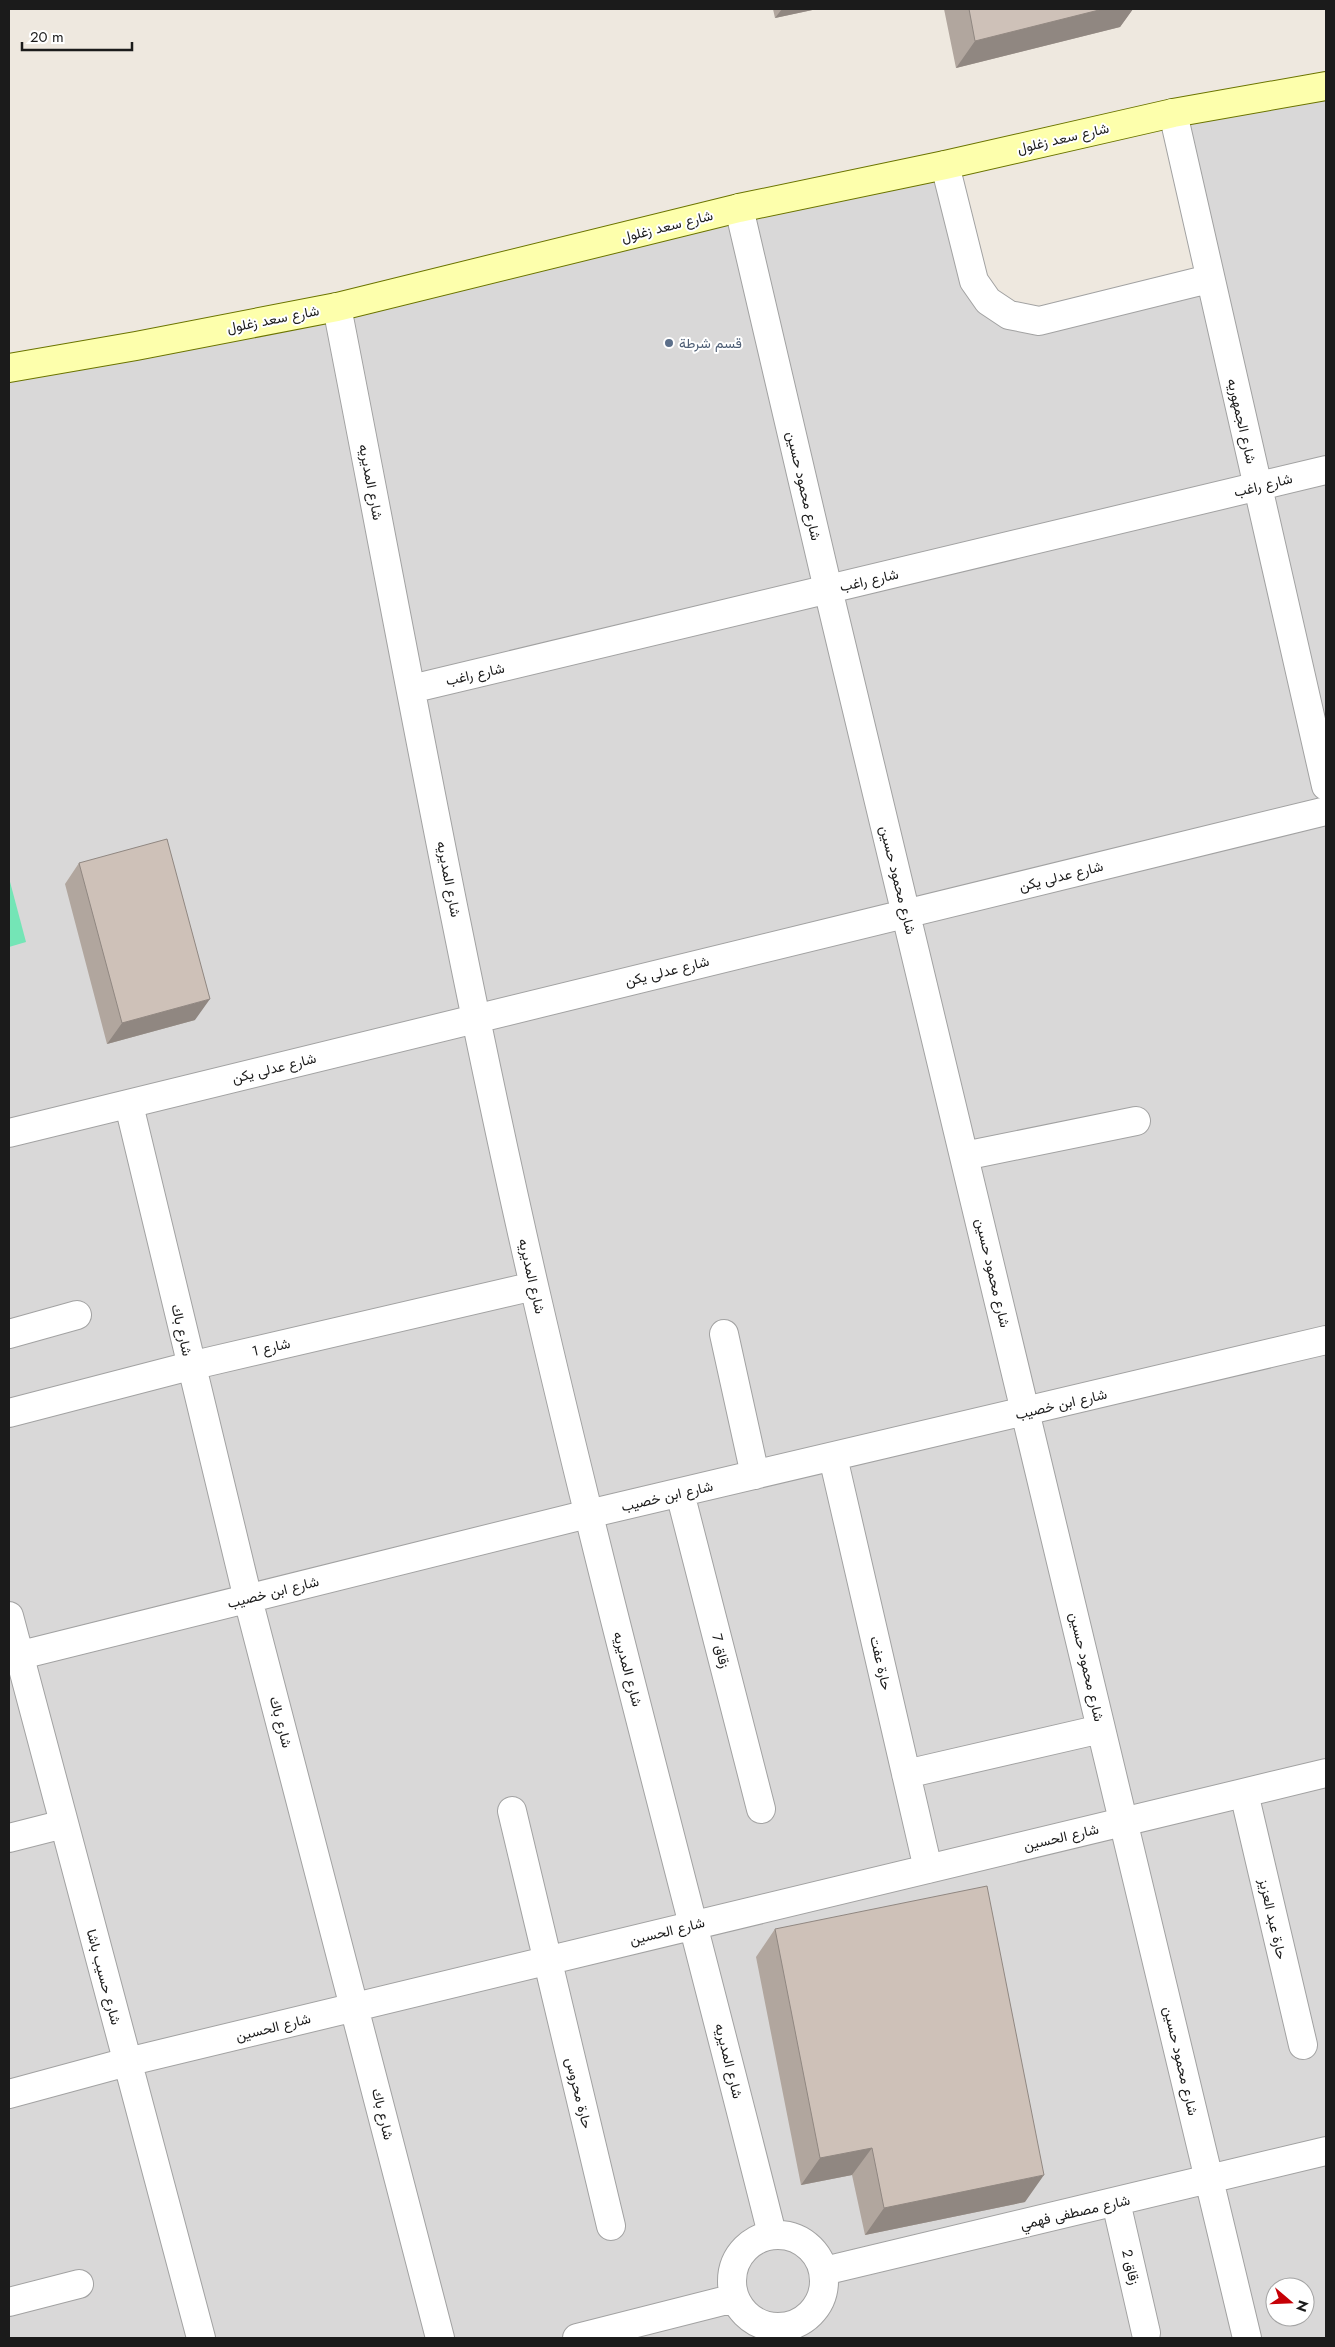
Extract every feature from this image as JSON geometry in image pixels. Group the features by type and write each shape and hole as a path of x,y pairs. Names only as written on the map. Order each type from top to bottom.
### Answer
{"main road":[{"name":"شارع سعد زغلول","path":"9,368 136,346 337,307 739,208 945,165 1173,113 1326,86"}],"street":[{"name":"شارع الجمهوريه","path":"1173,113 1326,786"},
{"path":"945,165 974,281 988,301 1009,315 1040,321 1210,279"},
{"name":"شارع محمود حسين","path":"739,208 828,589 1247,2338"},
{"name":"شارع المديريه","path":"337,307 476,1018 534,1286 588,1514 695,1924 772,2234"},
{"name":"شارع راغب","path":"411,689 1326,470"},
{"name":"شارع عدلى يكن","path":"9,1133 1326,811"},
{"name":"شارع باك","path":"129,1104 190,1366 248,1599 356,2007 440,2338"},
{"path":"964,1156 1136,1121"},
{"name":"شارع 1","path":"9,1413 190,1366 534,1286"},
{"path":"9,1334 77,1315"},
{"path":"724,1334 755,1475"},
{"name":"شارع ابن خصيب","path":"14,1657 588,1514 1326,1340"},
{"name":"حارة عفت","path":"833,1457 928,1869"},
{"name":"زقاق 7","path":"680,1493 761,1810"},
{"name":"شارع حسيب باشا","path":"9,1616 14,1657 64,1824 200,2338"},
{"path":"906,1774 1102,1729"},
{"name":"شارع الحسين","path":"9,2094 127,2062 1326,1773"},
{"name":"حارة عبد العزيز","path":"1244,1793 1303,2045"},
{"name":"حارة محروس","path":"512,1812 611,2226"},
{"path":"9,1838 64,1824"},
{"name":"شارع مصطفى فهمي","path":"824,2271 1326,2151"},
{"name":"زقاق 2","path":"1116,2202 1146,2333"},
{"path":"772,2234 786,2235 799,2239 811,2247 819,2258 824,2271 824,2287 820,2302 800,2331 761,2324 745,2314 735,2298 732,2284 733,2270 738,2257 747,2246 759,2238 772,2234"},
{"path":"9,2302 78,2284"},
{"path":"577,2338 735,2298"}],"shaded area":[{"path":"1326,90 1326,2338 9,2338 9,374 944,166 977,300 1026,329 1211,280 1176,115"}],"green space":[{"path":"9,878 26,942 9,947"}],"building":[{"path":"969,9 1103,9 975,41"},
{"path":"167,839 210,999 122,1023 79,863"},
{"path":"987,1886 1044,2175 884,2208 872,2148 820,2158 775,1929"}],"place":[{"name":"قسم شرطة","path":"669,343"}]}
